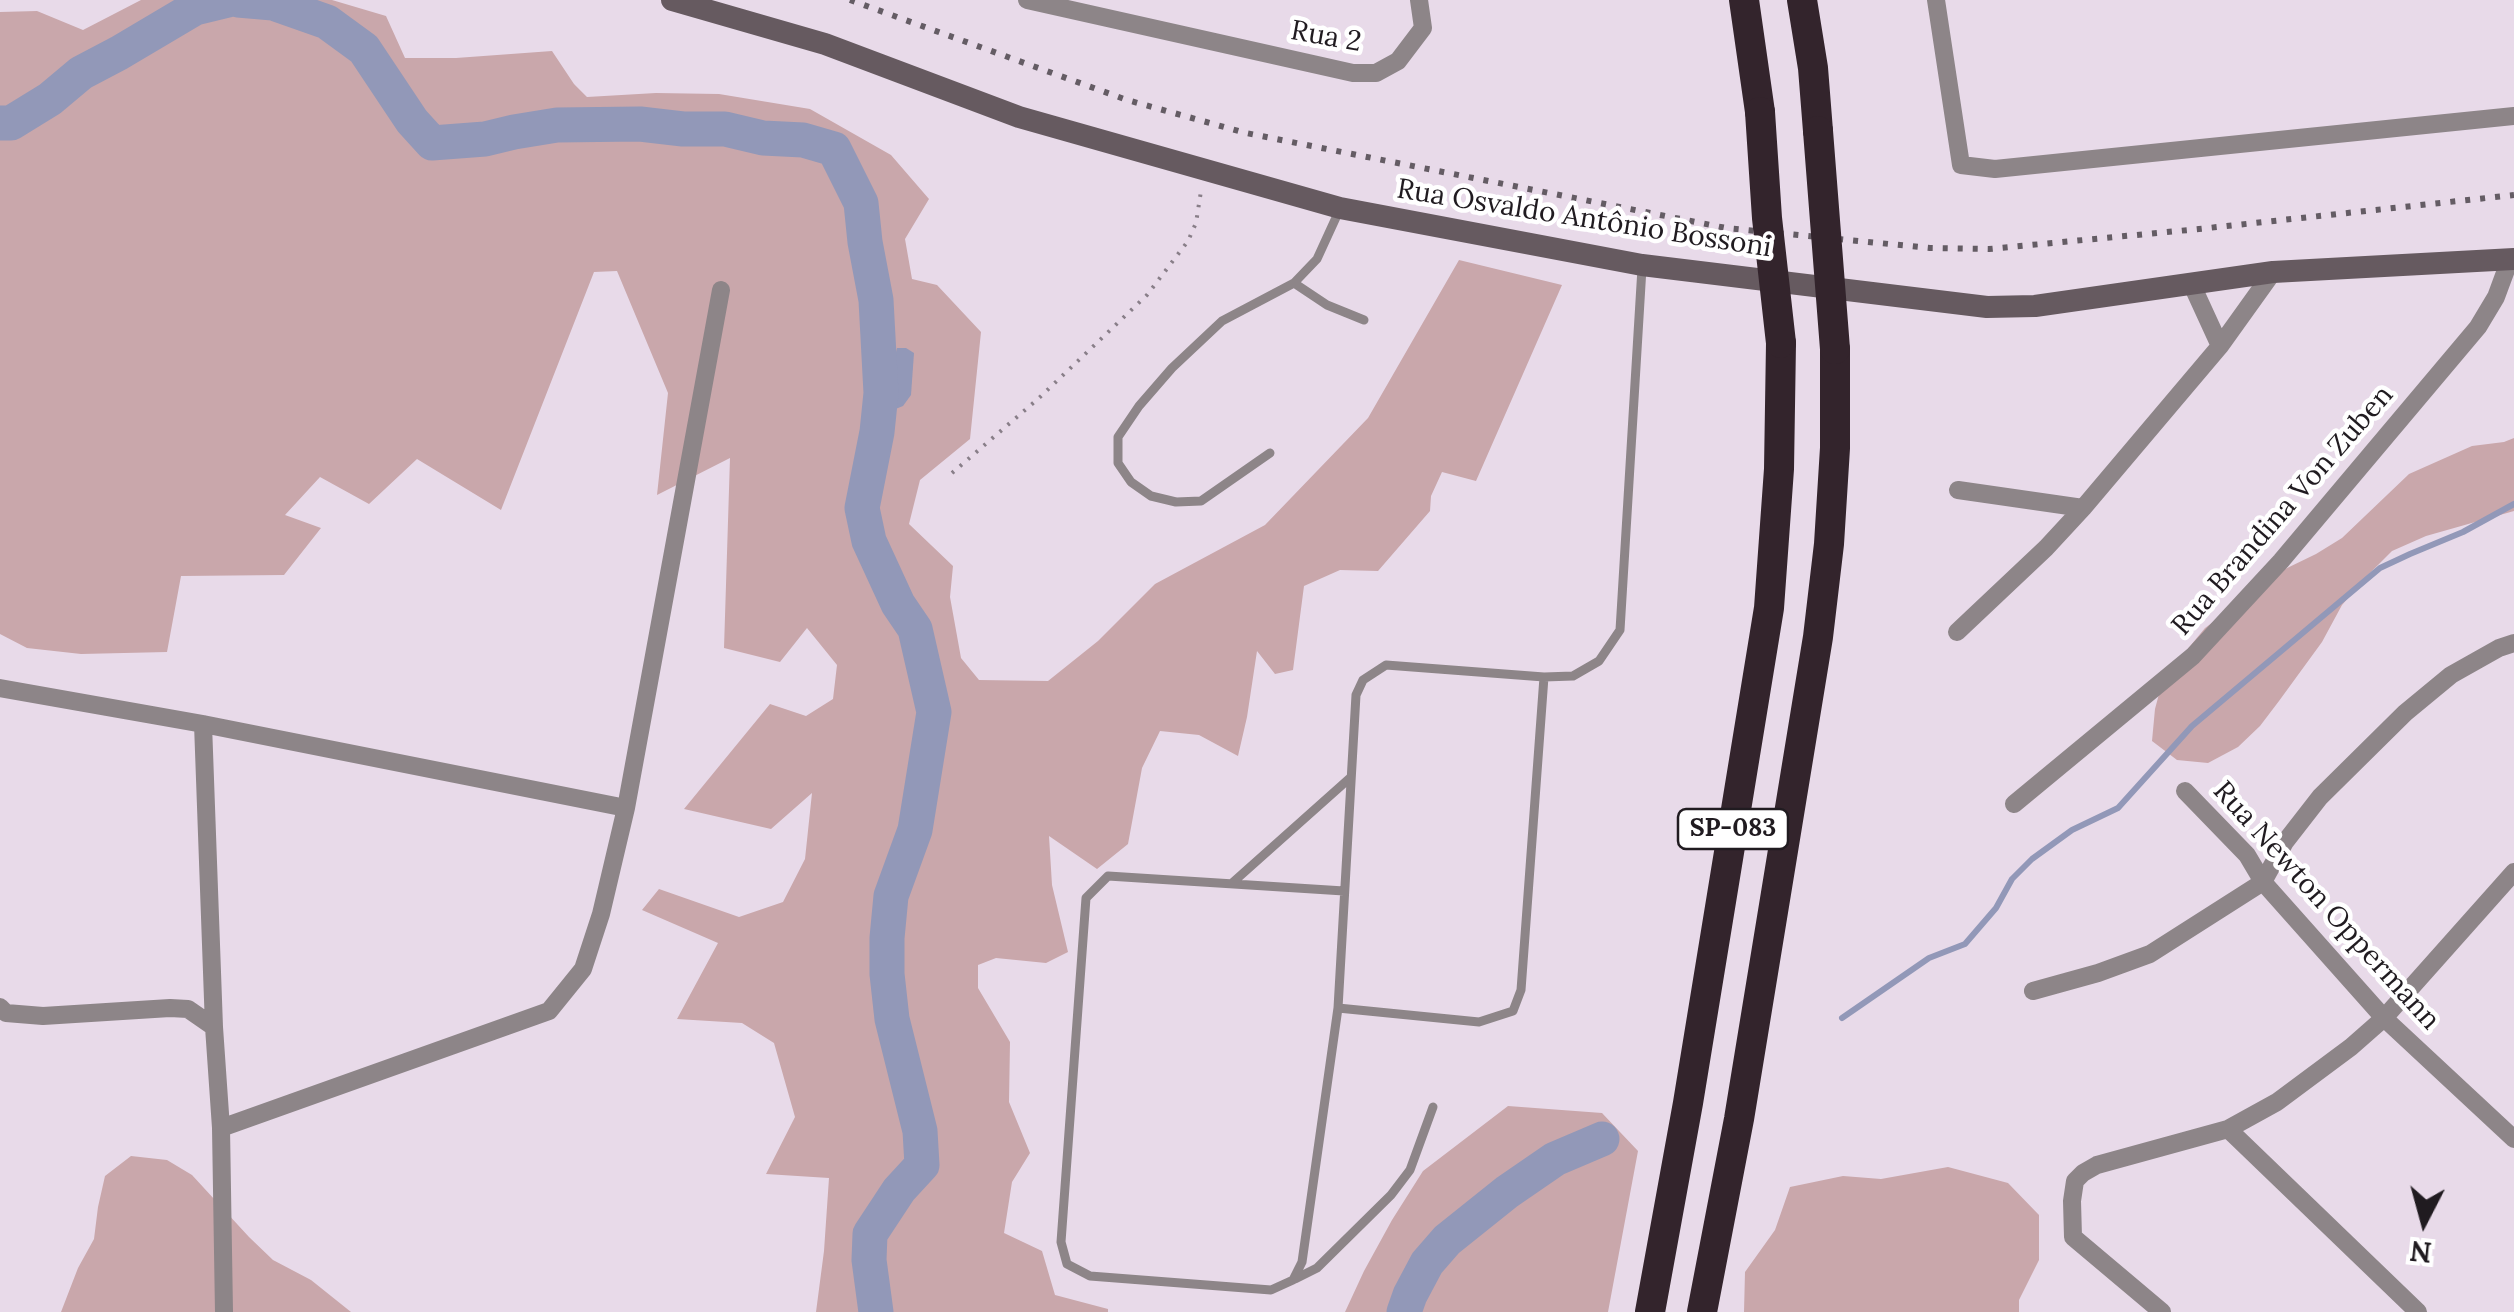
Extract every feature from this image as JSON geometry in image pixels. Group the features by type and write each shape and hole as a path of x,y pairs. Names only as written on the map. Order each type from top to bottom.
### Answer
{"highway":[{"name":"SP-083","path":"1650,1312 1768,608 1779,469 1781,343 1766,218 1760,112 1744,0"},
{"name":"SP-083","path":"1702,1312 1740,1119 1818,637 1829,544 1836,448 1835,349 1813,68 1802,0"}],"street":[{"name":"Rua Osvaldo Antônio Bossoni","path":"672,0 825,44 1020,117 1206,172 1340,208 1642,265 1986,306 2036,306 2273,272 2512,259"},
{"name":"Rua 2","path":"1027,0 1354,73 1376,73 1398,61 1422,28 1420,0"},
{"path":"1936,0 1961,165 1995,169 2514,116"},
{"name":"Rua Brandina Von Zuben","path":"2014,804 2193,656 2281,561 2478,327 2512,259"},
{"path":"1957,632 2083,508 2220,346 2273,272"},
{"path":"2192,285 2220,346"},
{"path":"221,1128 549,1011 582,969 626,808 720,290"},
{"path":"1958,490 2083,508"},
{"path":"2033,990 2150,954 2262,882 2285,842 2320,797 2405,714 2451,674 2514,643"},
{"path":"0,688 626,808"},
{"path":"203,724 221,1128 224,1312"},
{"name":"Rua Newton Oppermann","path":"2185,791 2247,855 2262,882 2384,1018 2514,1138"},
{"path":"2162,1312 2073,1237 2074,1181 2097,1166 2228,1130 2277,1102 2384,1018 2514,872"},
{"path":"0,1007 6,1012 43,1016 188,1009 214,1027"},
{"path":"2228,1130 2418,1312"}],"lane":[{"path":"1270,453 1201,502 1176,502 1152,496 1132,482 1118,463 1118,437 1172,368 1222,321 1294,284 1317,259 1340,208"},
{"path":"1292,1280 1302,1262 1338,1008 1356,695 1363,680 1386,666 1573,676 1599,660 1620,630 1642,265"},
{"path":"1294,284 1327,306 1364,320"},
{"path":"1338,1008 1479,1022 1513,1011 1522,990 1544,677"},
{"path":"1231,884 1351,777"},
{"path":"1344,891 1108,876 1086,898 1062,1242 1068,1264 1090,1276 1271,1290 1317,1268 1391,1195 1410,1170 1433,1107"}],"path":[{"path":"952,473 1039,398 1147,295 1188,240 1196,223 1206,172"}],"shaded area":[{"path":"141,0 332,0 386,16 405,58 552,51 587,97 719,94 810,109 891,155 929,199 905,239 912,279 937,285 981,332 970,439 920,480 909,524 953,566 950,597 961,658 979,680 1048,681 1098,641 1155,584 1265,525 1368,418 1459,260 1562,285 1476,481 1442,472 1431,496 1430,511 1378,571 1340,570 1304,586 1293,670 1275,674 1257,651 1238,756 1199,735 1160,731 1142,768 1128,844 1097,869 1049,836 1052,885 1068,952 1046,963 996,958 978,965 978,988 1010,1042 1009,1102 1030,1153 1012,1182 1004,1233 1042,1251 1055,1295 1108,1312 816,1312 829,1178 766,1174 795,1117 774,1043 742,1023 677,1019 718,943 642,910 659,889 739,917 783,902 805,859 812,793 771,829 684,809 770,704 806,716 833,699 837,665 807,628 780,662 724,648 730,458 657,495 668,393 617,271 594,272 501,510 417,459 369,504 320,477 285,515 321,528 284,575 181,576 167,652 81,654 27,648 0,634 0,12 37,11 83,30"},
{"path":"2514,438 2514,511 2426,536 2392,551 2342,605 2322,642 2279,701 2238,747 2208,763 2177,760 2152,741 2163,679 2205,628 2283,570 2342,538 2409,474 2472,446"},
{"path":"1508,1106 1602,1113 1638,1151 1608,1312 1345,1312 1392,1220 1423,1171"},
{"path":"131,1156 167,1160 192,1175 273,1260 311,1280 351,1312 61,1312 94,1239 105,1176"},
{"path":"1948,1167 2008,1183 2039,1215 2039,1260 2019,1300 2019,1312 1744,1312 1745,1272 1775,1230 1790,1187 1843,1176 1881,1179"}],"water":[{"path":"897,348 914,353 911,395 903,406 888,412 889,380"}],"waterway":[{"path":"0,123 11,123 50,99 81,73 195,8 228,0"},
{"path":"238,0 273,3 327,22 364,49 412,121 432,143 485,139 557,125 725,129 763,138 803,140 834,149 861,203 876,300 881,393 862,508 869,541 898,604 915,629 934,712 915,830 891,896 887,938 892,1019 920,1131 922,1165 899,1190 870,1234 876,1312"},
{"path":"1842,1018 1929,958 1965,944 1996,908 2012,879 2032,859 2072,830 2118,808 2192,726 2380,568 2463,532 2514,504"},
{"path":"1404,1312 1427,1263 1447,1240 1555,1159 1602,1139"}],"railway":[{"path":"850,0 1127,100 1246,133 1726,228 1930,248 1989,249 2514,195"}]}
